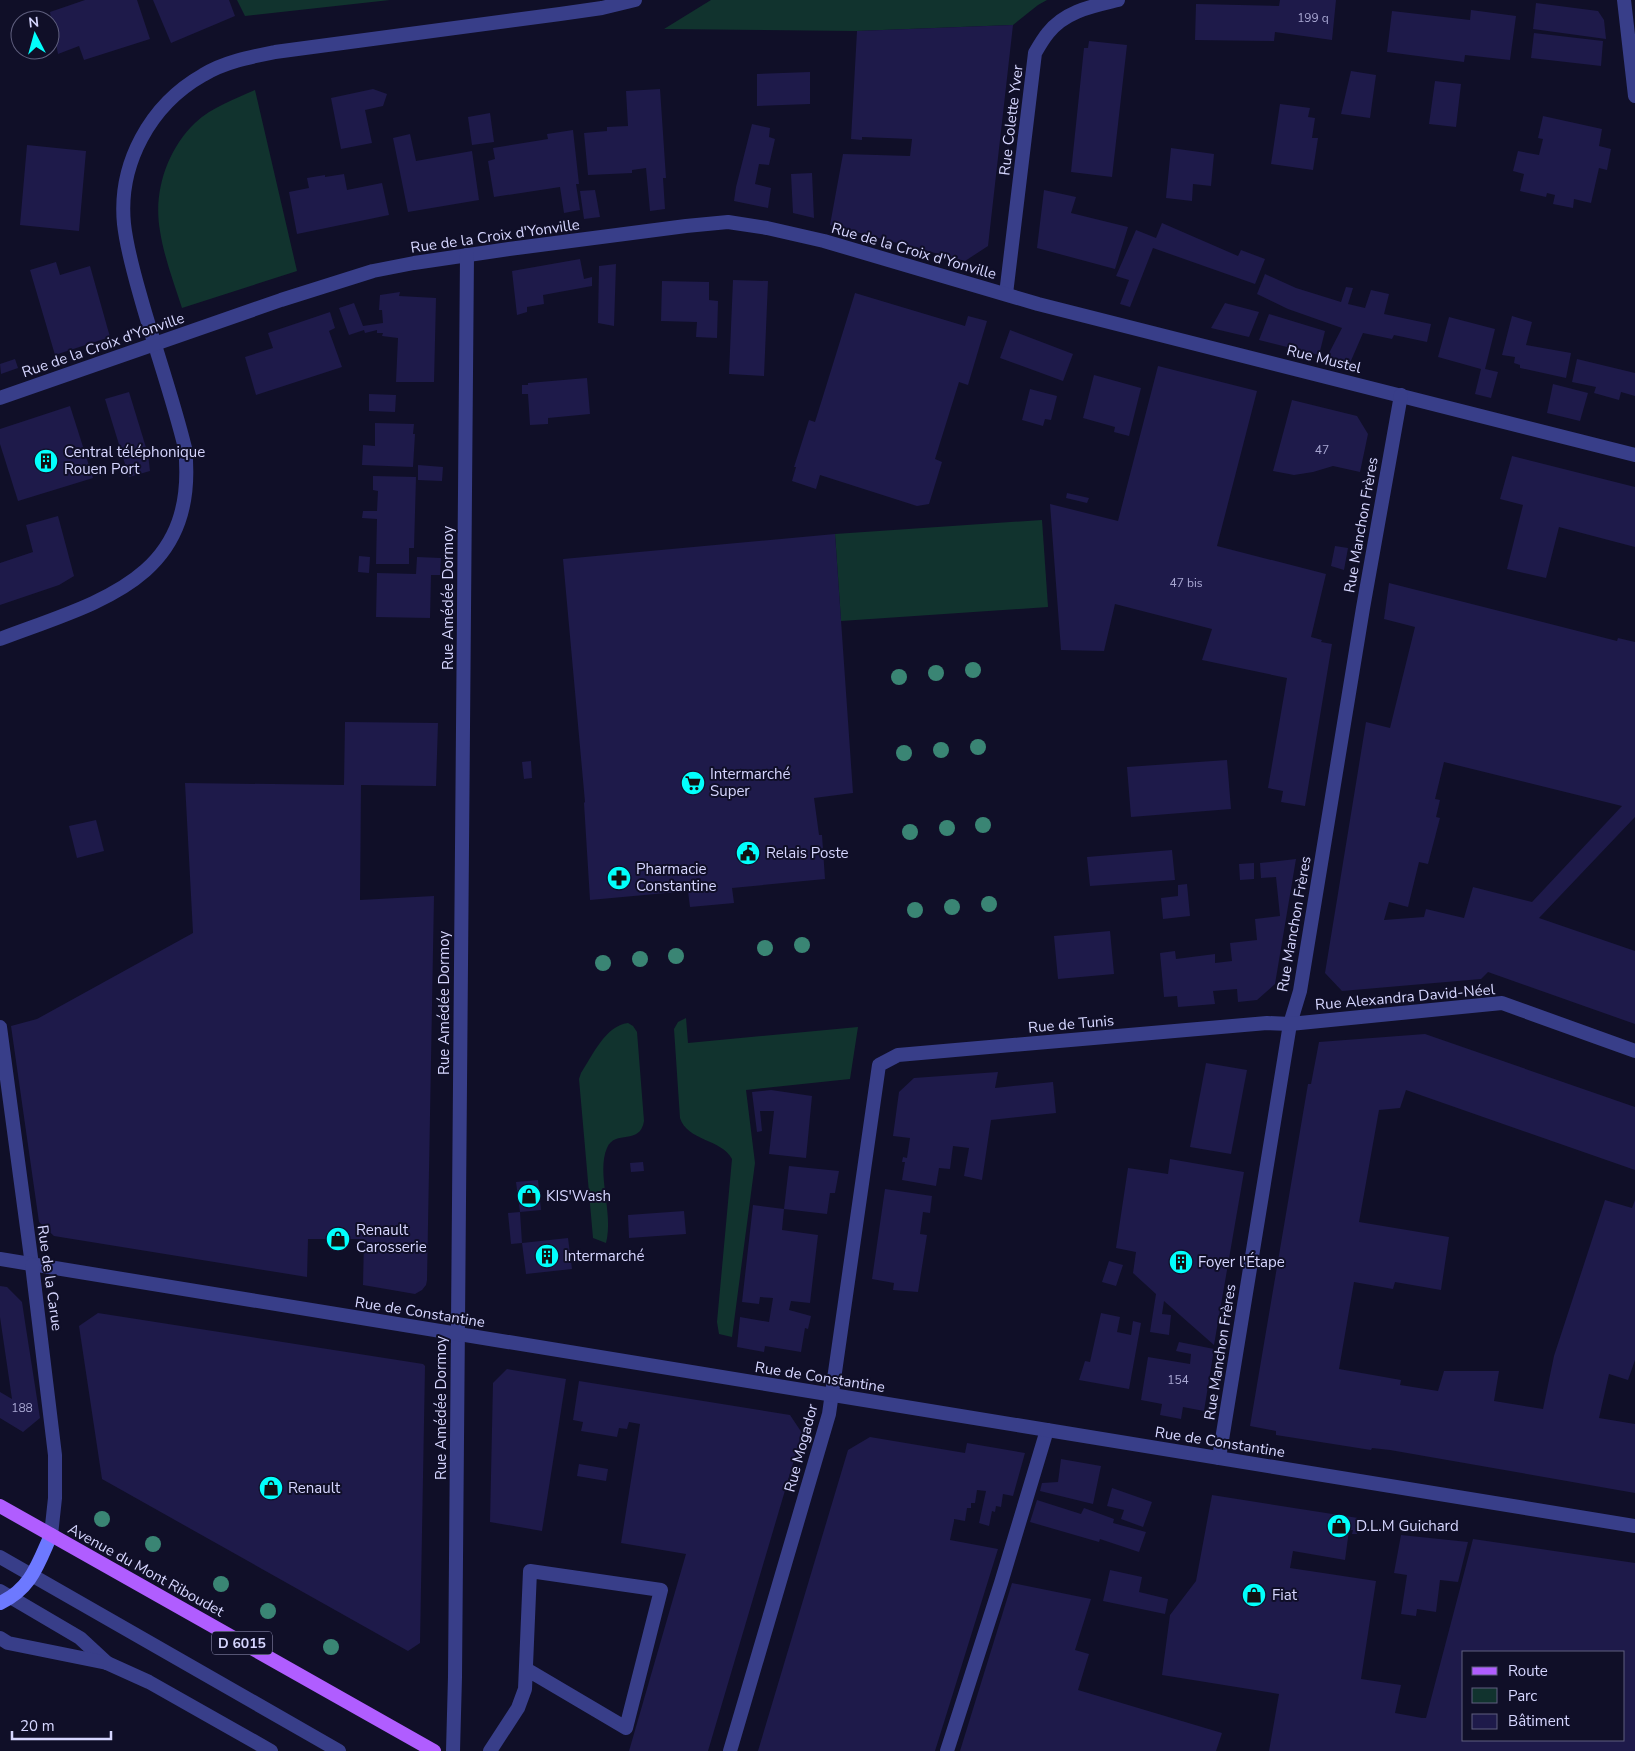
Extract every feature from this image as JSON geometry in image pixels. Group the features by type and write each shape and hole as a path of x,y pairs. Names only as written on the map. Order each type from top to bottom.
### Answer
{"main road":[{"name":"Avenue du Mont Riboudet","path":"0,1506 434,1751"},
{"name":"Avenue du Mont Riboudet","path":"4,1597 33,1576 51,1535"}],"street":[{"path":"0,639 105,598 139,577 165,549 175,531 182,512 186,493 187,468 182,435 154,344 128,248 123,204 133,156 144,132 158,112 182,89 204,74 235,61 275,52 602,8 635,0"},
{"name":"Rue Colette Yver","path":"1006,294 1035,53 1048,32 1064,18 1084,8 1118,0"},
{"path":"1624,0 1635,96"},
{"name":"Rue de la Croix d'Yonville","path":"0,398 290,296 373,271 467,255 686,226 728,222 767,228 824,241 1006,294"},
{"name":"Rue Amédée Dormoy","path":"453,1751 467,255"},
{"name":"Rue Mustel","path":"1006,294 1038,304 1635,455"},
{"name":"Rue Manchon Frères","path":"1220,1458 1290,1024 1300,990 1363,608 1401,395"},
{"name":"Rue Alexandra David-Néel","path":"1290,1024 1502,1003 1635,1051"},
{"name":"Rue de Tunis","path":"875,1085 879,1064 898,1055 1266,1023 1290,1024"},
{"name":"Rue de la Carue","path":"0,1026 55,1454 55,1498 51,1535"},
{"name":"Rue Mogador","path":"730,1751 825,1430 875,1085"},
{"name":"Rue de Constantine","path":"0,1259 1635,1526"},
{"path":"947,1751 1001,1583 1047,1430"},
{"path":"0,1557 339,1751"},
{"path":"490,1751 518,1708 525,1689 530,1571 661,1590 626,1728 526,1669"},
{"path":"4,1597 80,1638 107,1663"},
{"path":"0,1638 8,1643 107,1663 149,1682 271,1751"}],"green space":[{"path":"237,0 390,0 245,16"},
{"path":"711,0 1047,0 1013,25 857,31 664,29"},
{"path":"255,90 297,271 182,308 162,241 158,216 164,172 177,146 195,123 216,108"},
{"path":"1042,520 1048,607 841,621 835,534"},
{"path":"686,1018 688,1043 858,1027 850,1079 746,1090 755,1163 732,1337 719,1334 717,1322 732,1159 721,1147 690,1131 684,1126 680,1118 674,1029 678,1022"},
{"path":"628,1023 637,1032 644,1121 642,1129 638,1133 633,1136 616,1139 607,1148 603,1169 608,1219 606,1243 593,1238 579,1079 595,1050 606,1035 620,1025"}],"building":[{"path":"85,0 137,0 150,39 84,60 79,46 60,53 60,10 56,10"},
{"path":"153,0 229,0 235,16 171,43"},
{"path":"1280,0 1336,0 1332,40 1275,32 1274,41 1195,40 1196,4 1279,6"},
{"path":"1536,3 1598,11 1604,20 1606,39 1533,29"},
{"path":"1471,10 1516,16 1510,60 1465,55 1464,62 1387,52 1392,11 1470,20"},
{"path":"1013,25 988,246 965,261 830,225 843,154 910,156 912,139 862,137 862,140 851,139 857,31"},
{"path":"1534,33 1603,41 1601,66 1531,58"},
{"path":"1089,41 1127,45 1112,177 1071,172 1084,48 1088,48"},
{"path":"1351,71 1376,75 1370,118 1341,114"},
{"path":"810,72 810,104 757,106 757,74"},
{"path":"1435,81 1461,84 1456,127 1429,124"},
{"path":"373,89 387,94 383,106 365,110 372,143 341,149 331,98"},
{"path":"660,89 666,178 663,178 665,209 650,211 646,168 632,170 632,173 588,175 584,133 607,131 607,127 628,126 626,91"},
{"path":"1280,104 1310,108 1308,117 1315,118 1312,138 1318,138 1313,170 1271,164"},
{"path":"490,113 494,142 472,145 468,117"},
{"path":"1543,116 1602,129 1599,146 1611,149 1607,170 1599,168 1591,203 1574,199 1573,208 1553,204 1555,195 1547,193 1546,197 1520,191 1524,174 1513,171 1518,151 1539,155 1543,139 1538,138"},
{"path":"752,124 770,128 769,137 775,139 769,165 759,164 755,184 771,188 768,208 734,201"},
{"path":"573,130 579,184 576,184 580,210 564,213 560,187 494,197 488,161 495,159 493,148 548,139 547,134"},
{"path":"410,134 416,161 472,151 479,200 408,212 393,138"},
{"path":"27,145 86,151 79,231 20,225"},
{"path":"1171,148 1214,154 1211,186 1193,184 1192,201 1166,198"},
{"path":"812,173 814,218 793,213 791,174"},
{"path":"344,174 347,190 382,183 389,215 297,234 289,192 309,188 307,178"},
{"path":"595,190 600,217 584,219 580,191"},
{"path":"1044,190 1076,197 1071,213 1128,227 1115,269 1037,248"},
{"path":"1162,223 1238,256 1241,250 1265,259 1255,284 1153,248 1130,307 1120,304 1129,280 1116,276 1136,230 1156,238"},
{"path":"580,259 584,279 592,277 592,286 543,295 544,304 527,307 527,312 517,315 512,271"},
{"path":"56,262 60,275 90,266 110,337 55,355 30,270"},
{"path":"616,264 614,326 598,323 599,266"},
{"path":"1265,274 1296,288 1341,302 1346,287 1353,288 1348,304 1365,308 1371,290 1389,294 1384,314 1431,324 1427,342 1394,335 1392,339 1363,333 1350,363 1327,357 1342,328 1288,309 1257,294"},
{"path":"733,280 768,281 764,376 729,374"},
{"path":"662,281 709,282 709,300 718,301 717,338 696,337 697,322 661,321"},
{"path":"400,292 399,296 436,298 434,382 396,382 398,338 382,336 383,333 377,333 377,330 365,333 364,330 349,335 339,308 354,303 363,326 383,323 382,310 379,310 380,295"},
{"path":"855,293 965,326 968,316 987,321 968,385 959,382 935,459 942,462 929,504 917,506 820,475 816,489 792,481 796,467 794,467 809,420 815,422"},
{"path":"1225,303 1259,312 1249,337 1211,328"},
{"path":"330,312 335,328 329,331 342,367 256,395 245,357 273,348 268,333"},
{"path":"1269,314 1325,331 1319,355 1259,340"},
{"path":"1512,316 1532,322 1526,345 1571,353 1566,378 1520,368 1520,365 1514,363 1515,357 1502,355"},
{"path":"1449,317 1495,329 1485,369 1498,372 1491,398 1475,394 1481,369 1438,357"},
{"path":"1010,330 1073,354 1063,381 1000,358"},
{"path":"15,359 18,368 1,374 0,364"},
{"path":"1577,359 1635,373 1635,396 1621,392 1619,400 1594,393 1596,387 1572,382"},
{"path":"1158,366 1257,391 1217,546 1326,574 1311,637 1322,640 1321,642 1332,644 1305,806 1281,802 1283,791 1268,788 1287,678 1202,660 1212,629 1115,604 1104,651 1061,650 1050,504 1118,521"},
{"path":"1094,375 1141,388 1129,436 1114,432 1115,427 1083,418"},
{"path":"587,378 590,414 548,418 548,424 530,425 528,394 522,394 522,385"},
{"path":"1553,384 1588,393 1580,421 1547,413"},
{"path":"1030,389 1057,396 1051,420 1045,419 1043,426 1022,420"},
{"path":"129,392 148,454 150,471 129,477 105,399"},
{"path":"369,394 396,395 395,412 369,411"},
{"path":"1292,400 1357,416 1368,434 1360,472 1333,466 1294,475 1273,471"},
{"name":"Central téléphonique Rouen Port","path":"70,406 93,478 18,501 0,444 0,429"},
{"path":"375,423 414,424 413,467 362,465 363,445 375,446"},
{"path":"1512,456 1635,487 1635,547 1559,527 1546,578 1507,569 1523,505 1500,499"},
{"path":"418,465 443,467 442,481 418,480"},
{"path":"373,476 416,477 414,548 409,548 409,564 376,564 377,519 362,518 363,511 377,511 378,491 373,490"},
{"path":"1067,493 1089,498 1087,503 1066,498"},
{"path":"58,516 74,576 59,585 0,605 0,563 33,552 26,525"},
{"path":"835,534 853,793 814,798 819,835 822,835 825,879 732,888 734,903 690,907 688,891 590,900 585,802 563,559"},
{"path":"1335,546 1348,548 1344,570 1331,566"},
{"path":"359,556 370,557 369,573 358,572"},
{"path":"417,557 441,558 440,575 431,575 430,618 376,617 377,573 416,574"},
{"path":"1389,583 1617,641 1618,638 1635,642 1635,817 1539,918 1635,951 1635,1024 1488,972 1481,979 1342,991 1325,973 1366,722 1390,728 1415,627 1384,619","holes":["1444,762 1622,806 1532,902 1473,887 1464,918 1426,909 1424,917 1384,920 1389,902 1408,907 1419,862 1428,864 1440,818 1436,817 1440,800 1435,799"]},
{"path":"345,722 438,723 436,786 361,785 360,900 434,896 426,1285 415,1294 363,1285 364,1239 308,1239 307,1277 54,1236 39,1222 11,1026 37,1019 193,933 185,783 344,785"},
{"path":"1227,760 1231,809 1131,817 1127,767"},
{"path":"531,761 532,778 524,779 522,762"},
{"path":"96,820 104,851 77,858 69,826"},
{"path":"1172,850 1175,880 1090,886 1087,857"},
{"path":"1296,859 1275,984 1257,1000 1238,1002 1237,989 1213,991 1215,1004 1178,1007 1177,996 1164,997 1160,953 1175,951 1176,959 1215,954 1215,963 1232,961 1230,943 1257,940 1255,919 1280,916 1276,877 1261,878 1260,863"},
{"path":"1254,863 1254,879 1240,880 1239,864"},
{"path":"1187,884 1190,916 1163,919 1161,898 1178,896 1178,885"},
{"path":"1110,931 1114,974 1058,979 1054,936"},
{"path":"1425,1034 1635,1107 1635,1170 1406,1090 1400,1108 1379,1110 1359,1222 1449,1237 1441,1290 1395,1282 1393,1289 1354,1282 1339,1369 1401,1380 1400,1385 1438,1391 1444,1371 1499,1371 1494,1401 1543,1409 1554,1356 1605,1200 1632,1208 1635,1200 1635,1360 1628,1380 1609,1374 1599,1418 1635,1424 1635,1493 1390,1450 1372,1448 1371,1450 1276,1435 1276,1431 1250,1426 1308,1084 1311,1084 1319,1042"},
{"path":"1206,1063 1247,1070 1231,1154 1190,1147"},
{"path":"998,1072 995,1088 1053,1082 1056,1113 991,1120 982,1180 964,1176 969,1148 953,1146 950,1169 939,1168 936,1186 902,1180 905,1162 902,1162 903,1157 907,1158 910,1138 893,1136 899,1092 914,1078"},
{"path":"771,1090 812,1096 806,1158 769,1154 774,1111 760,1111 762,1131 757,1132 752,1092"},
{"name":"Foyer l'Étape","path":"1170,1159 1244,1172 1214,1345 1164,1301 1162,1314 1171,1315 1169,1335 1150,1332 1156,1294 1133,1273 1136,1252 1116,1248 1128,1168 1168,1174"},
{"path":"643,1162 644,1171 631,1172 630,1163"},
{"path":"789,1166 839,1171 835,1193 830,1193 827,1214 784,1209"},
{"name":"KIS'Wash","path":"538,1180 541,1210 520,1212 516,1182"},
{"path":"885,1189 932,1196 930,1213 923,1212 920,1234 927,1235 918,1292 893,1290 894,1283 872,1279"},
{"path":"753,1205 784,1209 782,1230 818,1235 810,1303 791,1301 789,1310 811,1316 808,1329 805,1328 801,1352 765,1346 764,1352 737,1347 740,1317 769,1322 773,1298 760,1297 759,1304 742,1302"},
{"path":"684,1211 686,1234 629,1238 628,1215"},
{"path":"520,1212 522,1243 511,1244 508,1213"},
{"name":"Intermarché","path":"568,1238 572,1269 526,1274 522,1243"},
{"path":"1109,1261 1123,1265 1116,1286 1102,1282"},
{"path":"0,1286 7,1287 22,1302 40,1418 23,1432 0,1418 0,1392 12,1399 0,1317"},
{"name":"Renault","path":"98,1313 423,1364 425,1366 420,1643 408,1651 102,1479 79,1326"},
{"path":"1101,1313 1120,1317 1117,1332 1131,1335 1133,1321 1141,1323 1129,1389 1079,1380 1085,1361 1090,1362"},
{"path":"1179,1342 1214,1349 1204,1411 1183,1407 1181,1419 1160,1415 1162,1404 1141,1400 1148,1357 1190,1364 1191,1354 1176,1351"},
{"path":"507,1369 566,1379 542,1531 490,1522 493,1383"},
{"path":"579,1381 790,1415 802,1433 708,1751 629,1751 686,1554 621,1543 640,1424 629,1422 627,1429 619,1428 617,1437 581,1431 583,1422 573,1420"},
{"path":"870,1437 965,1453 967,1443 1025,1453 1013,1496 1003,1494 1001,1507 996,1506 995,1512 992,1511 989,1526 979,1523 986,1491 977,1490 975,1503 971,1503 971,1508 967,1508 965,1521 954,1519 950,1540 998,1549 935,1751 758,1751 848,1450"},
{"path":"1061,1459 1101,1466 1093,1504 1040,1491 1042,1483 1058,1482"},
{"path":"579,1464 608,1469 606,1481 577,1476"},
{"path":"1112,1488 1152,1502 1143,1527 1121,1519 1124,1510 1107,1506"},
{"path":"1212,1495 1358,1518 1357,1534 1352,1534 1353,1530 1349,1530 1345,1560 1293,1551 1290,1568 1376,1581 1361,1679 1401,1685 1395,1713 1426,1718 1473,1539 1635,1563 1635,1751 1269,1751 1279,1694 1162,1675 1170,1615 1196,1581"},
{"path":"1037,1500 1081,1514 1084,1508 1114,1519 1113,1523 1146,1532 1139,1552 1100,1539 1099,1542 1030,1522"},
{"path":"1401,1535 1468,1542 1458,1582 1440,1580 1436,1612 1417,1609 1416,1616 1401,1614 1407,1575 1394,1573"},
{"path":"1110,1570 1142,1577 1139,1592 1168,1599 1165,1614 1103,1601"},
{"path":"1012,1583 1091,1599 1075,1650 1089,1654 1078,1690 1222,1733 1216,1751 960,1751"}],"place":[{"name":"Central téléphonique Rouen Port","path":"46,461"},
{"name":"Intermarché Super","path":"693,783"},
{"name":"Relais Poste","path":"748,853"},
{"name":"Pharmacie Constantine","path":"619,878"},
{"name":"KIS'Wash","path":"529,1196"},
{"name":"Renault Carosserie","path":"338,1239"},
{"name":"Intermarché","path":"547,1256"},
{"name":"Foyer l'Étape","path":"1181,1262"},
{"name":"Renault","path":"271,1488"},
{"name":"D.L.M Guichard","path":"1339,1526"},
{"name":"Fiat","path":"1254,1595"}]}
